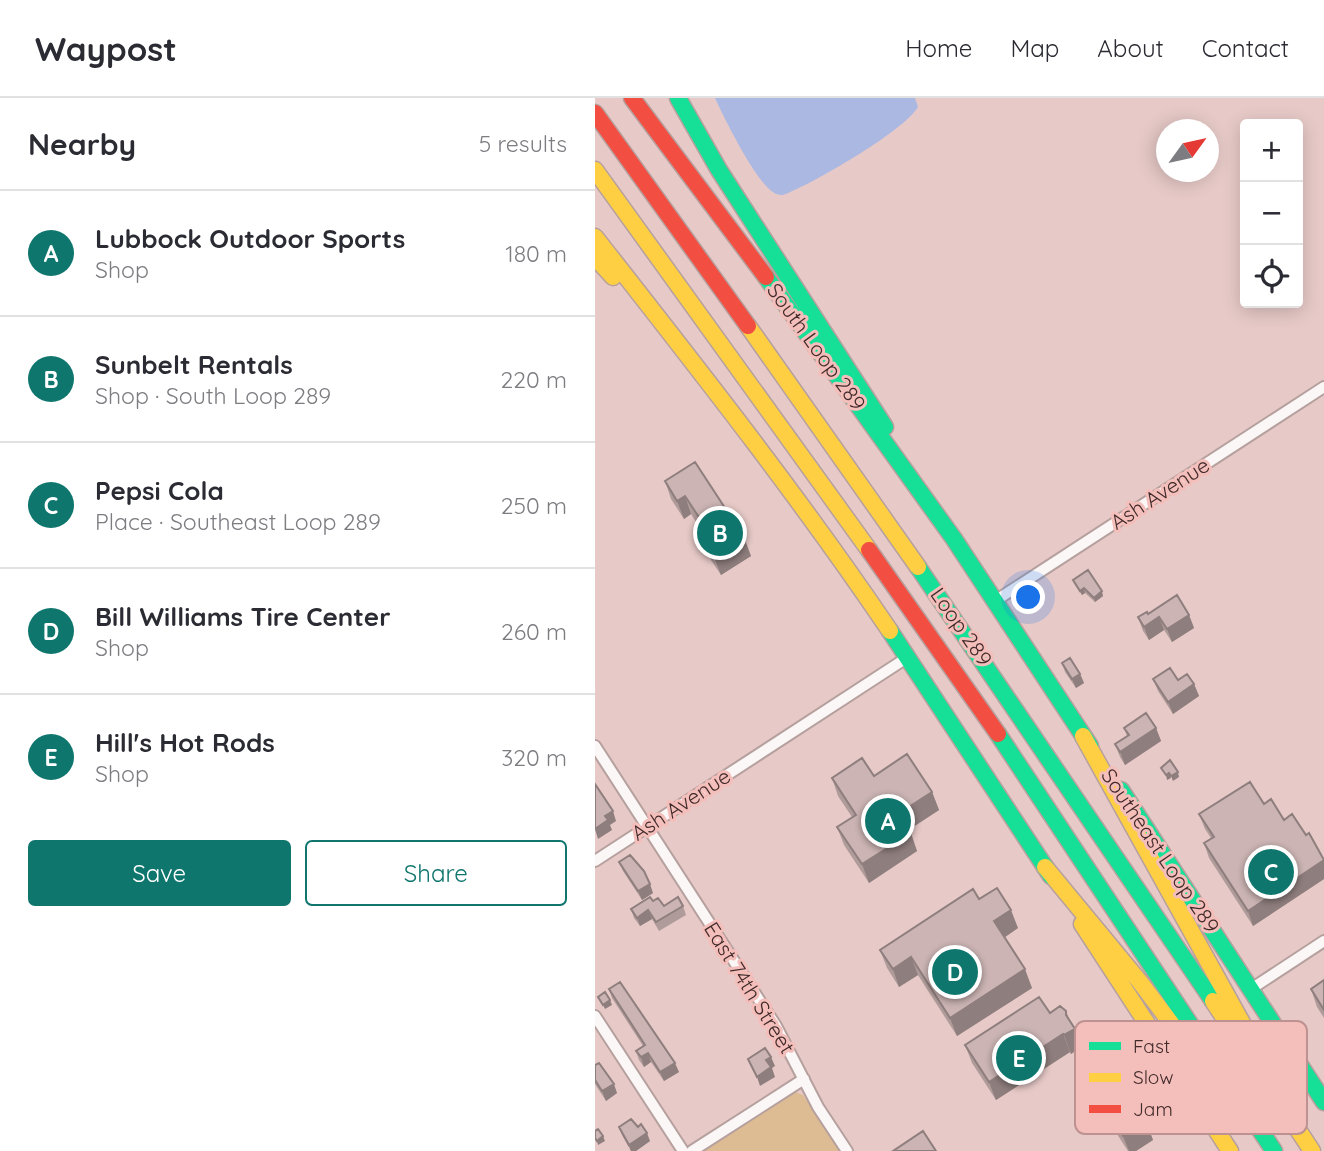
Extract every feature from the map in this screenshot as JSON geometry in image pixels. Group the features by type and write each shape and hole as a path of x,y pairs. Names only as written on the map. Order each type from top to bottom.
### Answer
{"main road":[{"name":"South Loop 289","path":"632,98 770,282 995,601"},
{"path":"678,98 719,170 932,500 954,540"},
{"name":"Loop 289","path":"595,113 977,649 1226,1021"},
{"name":"Loop 289","path":"595,170 664,270 953,667 1187,1021"},
{"path":"595,237 705,377 847,567 1145,1021"},
{"path":"595,257 705,377"},
{"name":"Southeast Loop 289","path":"995,601 1083,736 1129,800 1272,1021"},
{"path":"1083,736 1140,843 1242,1021"},
{"path":"1045,867 1170,1021"},
{"name":"Southeast Loop 289","path":"1307,1076 1324,1102"},
{"path":"1307,1133 1318,1151"},
{"path":"1219,1134 1230,1151"},
{"path":"1254,1134 1272,1151"},
{"name":"Loop 289","path":"1261,1134 1272,1151"},
{"name":"Loop 289","path":"1301,1134 1312,1151"}],"street":[{"name":"Ash Avenue","path":"995,601 1324,387"},
{"name":"Ash Avenue","path":"595,861 908,657"},
{"name":"East 74th Street","path":"595,746 776,1026 818,1107 847,1151"},
{"path":"1251,989 1324,941"},
{"path":"595,1016 683,1151"},
{"path":"692,1151 804,1079"}],"shaded area":[{"path":"793,1091 803,1095 840,1151 699,1151"}],"water":[{"path":"715,98 915,98 918,107 877,143 814,180 780,195 766,186 758,176"}],"building":[{"path":"695,462 744,537 714,557 699,533 706,528 685,496 677,501 665,481"},
{"path":"1088,570 1102,591 1094,598 1084,588 1080,591 1073,580"},
{"path":"1177,595 1189,615 1167,629 1159,617 1144,627 1138,617 1147,612 1148,614"},
{"path":"1070,658 1080,674 1072,679 1062,663"},
{"path":"1170,668 1178,680 1187,674 1194,684 1168,702 1153,679"},
{"path":"1146,713 1156,728 1120,752 1115,744 1129,735 1124,728"},
{"path":"907,754 932,792 898,814 911,833 862,864 837,827 856,815 832,778 862,758 874,776"},
{"path":"1170,760 1178,772 1171,776 1169,773 1166,775 1161,768"},
{"path":"1250,782 1264,804 1271,799 1284,820 1292,814 1306,835 1309,833 1324,860 1248,911 1204,843 1214,837 1199,814"},
{"path":"595,784 613,811 605,816 608,820 595,829"},
{"path":"630,855 644,871 650,884 638,891 619,862"},
{"path":"997,888 1011,910 994,921 1025,969 950,1018 911,957 893,969 880,950 973,889 979,899"},
{"path":"650,897 653,901 658,898 664,906 678,897 683,906 656,922 648,910 637,918 631,909"},
{"path":"1324,980 1324,1010 1311,989"},
{"path":"620,982 675,1063 660,1072 648,1053 641,1057 636,1051 645,1045 609,989"},
{"path":"605,992 610,1000 603,1005 598,997"},
{"path":"1039,997 1050,1013 1060,1006 1066,1011 1075,1029 989,1082 965,1045"},
{"path":"765,1048 771,1057 766,1060 771,1067 757,1077 748,1059"},
{"path":"599,1063 614,1084 602,1091 595,1080 595,1065"},
{"path":"631,1119 638,1127 641,1124 647,1133 629,1145 619,1127"},
{"path":"598,1129 603,1136 597,1141 595,1131"},
{"path":"923,1131 936,1151 893,1151"}],"traffic: fast":[{"path":"678,98 719,170 885,427"},
{"path":"766,277 954,539 1090,746"},
{"path":"918,567 1213,1001"},
{"path":"890,631 1051,876"},
{"path":"998,734 1188,1021"},
{"path":"1121,790 1271,1021"},
{"path":"1307,1076 1324,1102"},
{"path":"1263,1134 1274,1151"}],"traffic: slow":[{"path":"595,170 869,550"},
{"path":"595,237 783,481 890,631"},
{"path":"595,257 613,277"},
{"path":"748,326 918,567"},
{"path":"1083,736 1241,1021"},
{"path":"1045,867 1169,1021"},
{"path":"1082,924 1145,1021"},
{"path":"1213,1001 1226,1021"},
{"path":"1219,1134 1230,1151"},
{"path":"1301,1134 1312,1151"}],"traffic: jam":[{"path":"632,98 766,277"},
{"path":"595,113 748,326"},
{"path":"869,550 998,734"}],"place":[{"name":"Sunbelt Rentals","path":"720,533"},
{"name":"Lubbock Outdoor Sports","path":"888,821"},
{"name":"Pepsi Cola","path":"1271,872"},
{"name":"Bill Williams Tire Center","path":"955,972"},
{"name":"Hill's Hot Rods","path":"1019,1058"}]}
